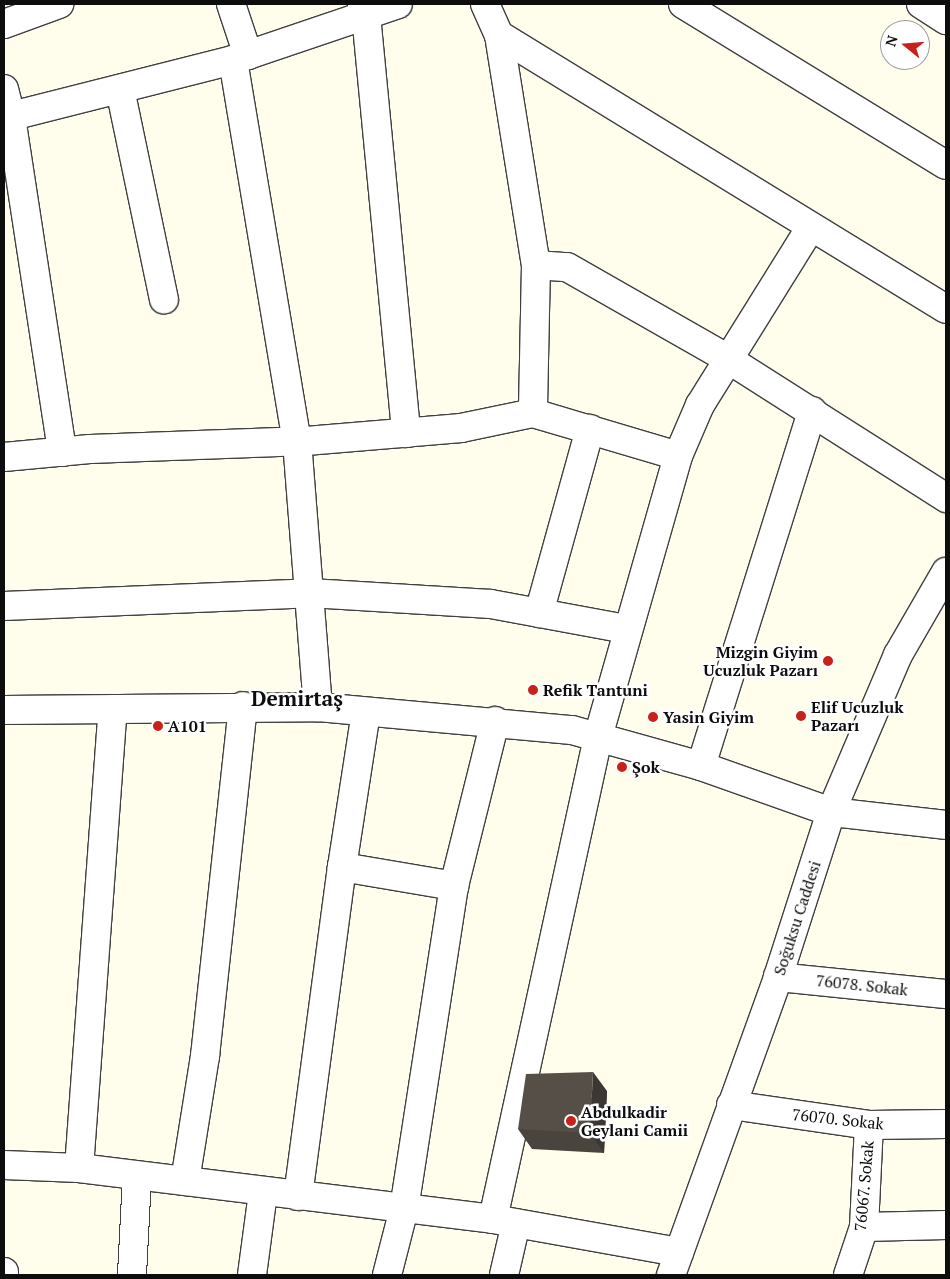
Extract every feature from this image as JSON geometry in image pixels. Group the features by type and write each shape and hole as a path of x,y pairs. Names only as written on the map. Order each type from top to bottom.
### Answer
{"street":[{"path":"4,24 60,4"},
{"path":"230,4 241,58 297,441 318,707"},
{"path":"7,118 241,58 364,9 398,4"},
{"path":"485,4 499,35 536,265 533,413"},
{"path":"683,4 946,165"},
{"path":"921,4 946,20"},
{"path":"364,9 406,432"},
{"path":"499,35 810,228 946,309"},
{"path":"4,89 7,118 62,452"},
{"path":"120,89 164,299"},
{"path":"504,1275 504,1221 598,737 626,629 678,456 700,405 810,228"},
{"path":"536,265 567,267 728,359 946,498"},
{"path":"701,766 812,411"},
{"path":"4,457 62,452 297,441 461,428 533,413 678,456"},
{"path":"539,613 590,430"},
{"name":"Soğuksu Caddesi","path":"675,1264 730,1106 778,977 831,812 898,655 946,572"},
{"path":"4,606 310,593 491,604 626,629"},
{"path":"4,710 243,706 318,707 494,721 572,730 701,766 831,812 946,825"},
{"path":"185,1180 205,1056 243,706"},
{"path":"79,1168 113,709"},
{"path":"298,1196 342,867 366,712"},
{"path":"387,1275 404,1209 454,886 494,721"},
{"path":"342,867 454,886"},
{"name":"76078. Sokak","path":"778,977 946,994"},
{"name":"76070. Sokak","path":"730,1106 869,1125 946,1124"},
{"name":"76067. Sokak","path":"848,1275 864,1228 869,1125"},
{"path":"4,1165 79,1168 137,1177 185,1180 263,1193 504,1221 675,1264"},
{"path":"132,1275 137,1177"},
{"path":"252,1275 263,1193"},
{"path":"864,1228 946,1225"}],"building":[{"path":"593,1072 590,1133 518,1129 526,1074"}],"place":[{"name":"Mizgin Giyim Ucuzluk Pazarı","path":"828,661"},
{"name":"Refik Tantuni","path":"533,690"},
{"name":"Elif Ucuzluk Pazarı","path":"801,716"},
{"name":"Yasin Giyim","path":"653,717"},
{"name":"A101","path":"158,726"},
{"name":"Şok","path":"622,767"},
{"name":"Abdulkadir Geylani Camii","path":"571,1121"}],"district":[{"name":"Demirtaş","path":"297,698"}]}
